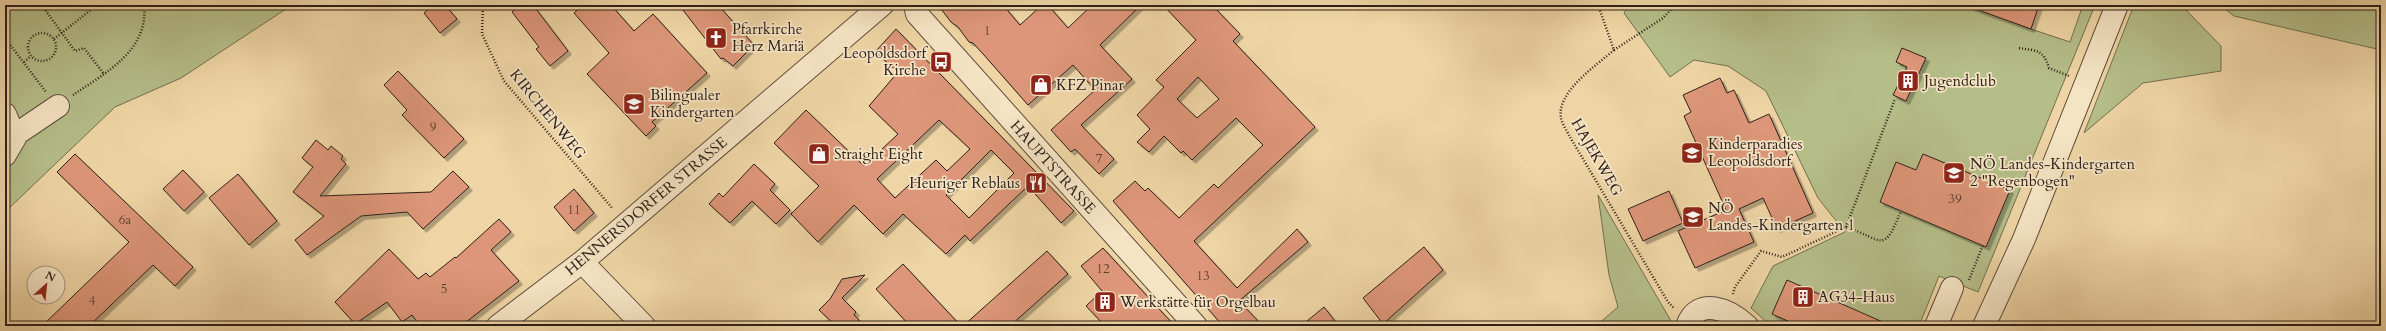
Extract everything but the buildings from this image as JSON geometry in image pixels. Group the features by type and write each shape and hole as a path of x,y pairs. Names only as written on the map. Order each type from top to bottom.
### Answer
{"street":[{"name":"HENNERSDORFER STRASSE","path":"498,326 582,262 882,5"},
{"name":"HAUPTSTRASSE","path":"915,5 917,14 1196,326"},
{"path":"1984,326 2024,239 2117,5"},
{"path":"9,122 21,131 58,106"},
{"path":"5,155 15,138 9,122"},
{"path":"582,262 644,326"},
{"path":"1936,326 1959,288"},
{"path":"1687,324 1694,316 1710,308 1740,322"}],"path":[{"path":"49,5 46,11 75,51 84,48 104,74"},
{"path":"54,39 97,5"},
{"path":"5,38 58,106 104,74 127,55 136,44 144,23 144,5"},
{"name":"KIRCHENWEG","path":"483,5 482,34 504,81 626,224"},
{"path":"1598,5 1614,50"},
{"name":"HAJEKWEG","path":"1675,5 1663,18 1614,50 1579,80 1563,98 1561,117 1570,137 1668,302 1687,324"},
{"path":"43,33 54,39 56,49 52,58 39,62 31,56 28,43 34,36 43,33"},
{"path":"2019,48 2041,52 2046,57 2049,68 2070,77"},
{"path":"24,62 31,56"},
{"path":"1740,322 1736,287 1761,251 1782,257 1846,227 1895,99"},
{"path":"1846,227 1879,241 1886,240 1891,236 1901,211"},
{"path":"1959,288 1983,245"}],"green space":[{"path":"5,5 292,5 181,78 115,107 5,212"},
{"path":"1629,5 1979,5 2031,29 2070,42 2083,5 2095,5 1978,292 1939,276 1919,326 1771,326 1751,308 1773,266 1845,232 1818,198 1766,91 1728,66 1694,60 1670,77 1624,13"},
{"path":"2134,5 2181,5 2221,46 2221,71 2143,83 2084,133"},
{"path":"2220,5 2381,5 2381,50 2234,16"},
{"path":"1598,195 1671,321 1662,326 1596,326 1618,307 1609,275"}],"place":[{"name":"Pfarrkirche Herz Mariä","path":"716,38"},
{"name":"Leopoldsdorf Kirche","path":"941,62"},
{"name":"Jugendclub","path":"1908,81"},
{"name":"KFZ Pinar","path":"1041,85"},
{"name":"Bilingualer Kindergarten","path":"634,104"},
{"name":"Kinderparadies Leopoldsdorf","path":"1692,153"},
{"name":"Straight Eight","path":"819,154"},
{"name":"NÖ Landes-Kindergarten 2 \"Regenbogen\"","path":"1954,173"},
{"name":"Heuriger Reblaus","path":"1036,183"},
{"name":"NÖ Landes-Kindergarten 1","path":"1693,217"},
{"name":"AG34-Haus","path":"1803,297"},
{"name":"Werkstätte für Orgelbau","path":"1105,302"}]}
